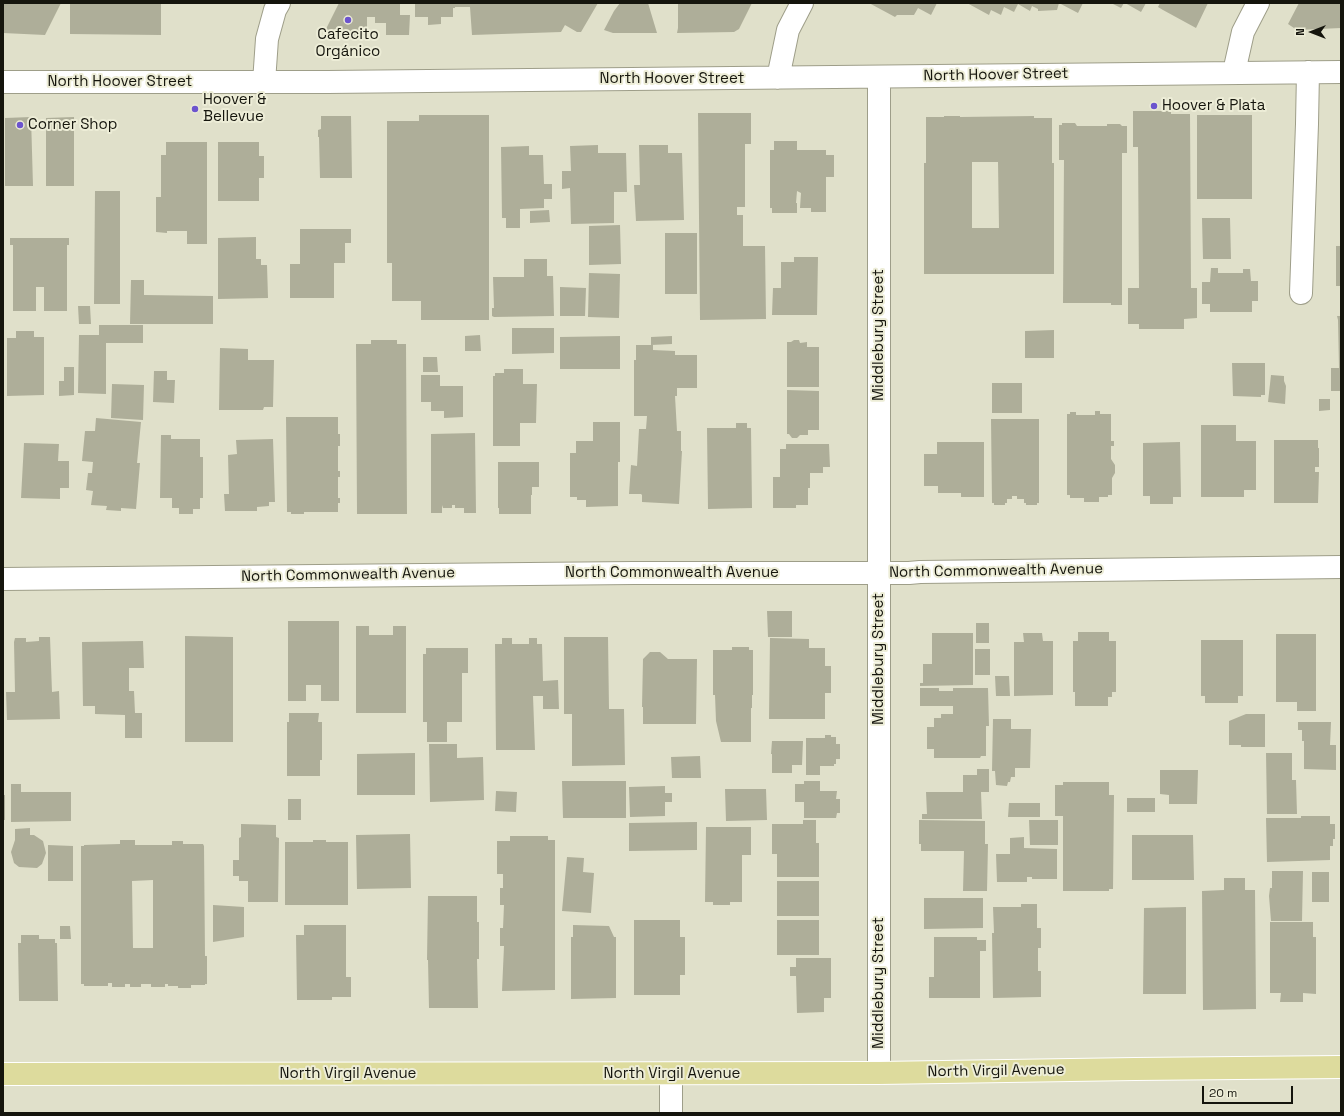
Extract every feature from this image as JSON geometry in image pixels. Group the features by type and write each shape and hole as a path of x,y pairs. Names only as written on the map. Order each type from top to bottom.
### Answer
{"main road":[{"name":"North Virgil Avenue","path":"3,1074 671,1074 1341,1068"}],"street":[{"path":"778,78 788,30 802,3"},
{"path":"1234,72 1243,32 1258,3"},
{"path":"264,82 267,39 272,5"},
{"path":"1301,293 1308,124 1308,72"},
{"name":"North Hoover Street","path":"3,82 264,82 1341,72"},
{"name":"Middlebury Street","path":"879,77 879,1073"},
{"name":"North Commonwealth Avenue","path":"3,578 634,573 879,573 1341,567"},
{"path":"671,1074 671,1113"}],"building":[{"path":"4,3 61,3 45,35 3,33"},
{"path":"70,3 161,3 161,35 70,34"},
{"name":"Cafecito Orgánico","path":"339,3 400,3 400,15 410,15 409,35 386,35 386,23 375,23 375,17 367,17 367,35 329,36 326,29"},
{"path":"415,3 598,3 581,32 577,32 565,25 561,32 472,35 470,7 455,7 453,8 453,17 441,17 441,24 428,25 428,17 415,17"},
{"path":"620,3 648,3 657,33 613,33 604,30"},
{"path":"678,3 752,3 739,29 734,32 677,33"},
{"path":"869,3 937,3 931,15 918,8 914,15 897,15 895,17"},
{"path":"967,3 1059,3 1057,10 1038,11 1038,9 1032,6 1030,11 1018,4 1014,12 1004,7 1001,15 991,10 989,15"},
{"path":"1059,3 1083,3 1078,13"},
{"path":"1111,3 1124,3 1121,8"},
{"path":"1125,3 1146,3 1141,12"},
{"path":"1160,3 1208,3 1196,28 1158,7"},
{"path":"1299,3 1341,3 1341,28 1297,30 1288,24"},
{"path":"1133,111 1171,111 1171,114 1190,114 1191,288 1197,288 1197,318 1184,319 1184,329 1139,329 1139,324 1128,324 1128,288 1139,288 1138,147 1133,147"},
{"path":"698,113 751,113 751,144 745,144 745,207 737,207 737,215 743,215 743,246 765,246 766,319 700,320"},
{"path":"419,115 489,115 489,320 421,320 421,301 392,301 392,263 387,263 387,121 419,121"},
{"path":"1197,115 1252,115 1252,199 1197,199"},
{"path":"321,116 351,116 352,178 320,178 318,130 321,129"},
{"path":"1034,116 1034,118 1052,118 1052,163 1054,163 1054,274 924,274 924,163 926,163 926,117","holes":["972,162 998,162 999,228 972,228"]},
{"path":"31,117 33,186 5,186 5,118"},
{"path":"74,117 74,186 46,186 46,118"},
{"path":"1062,123 1075,123 1077,126 1107,126 1107,124 1120,124 1122,126 1127,126 1127,153 1122,153 1122,305 1111,305 1111,303 1063,303 1064,160 1059,160 1059,125 1062,125"},
{"path":"774,141 797,141 797,150 826,150 826,155 834,155 834,177 826,177 826,212 811,212 811,208 800,208 801,193 797,191 797,213 772,213 772,208 770,208 770,150 774,150"},
{"path":"166,142 207,142 207,244 187,244 187,231 167,231 167,233 156,232 156,197 161,197 161,155 166,155"},
{"path":"218,142 259,142 259,156 264,156 264,178 259,178 259,201 218,201"},
{"path":"598,145 598,153 626,153 627,192 614,192 614,223 571,224 570,188 562,189 562,171 571,171 570,146"},
{"path":"639,145 668,145 668,153 682,153 684,220 636,221 634,185 640,185"},
{"path":"529,146 529,155 543,155 544,184 552,184 552,199 544,199 544,208 520,209 520,228 506,228 506,218 502,218 501,147"},
{"path":"95,191 120,191 120,304 94,304"},
{"path":"549,210 550,222 530,223 530,211"},
{"path":"1202,218 1230,218 1231,259 1203,259"},
{"path":"620,225 621,264 589,265 589,226"},
{"path":"300,229 351,229 351,243 345,243 345,263 334,263 334,298 290,298 290,264 300,264"},
{"path":"665,233 697,233 697,294 665,294"},
{"path":"256,237 256,259 261,259 261,265 267,265 268,298 218,299 218,238"},
{"path":"10,238 69,238 69,245 67,245 67,311 44,311 44,287 36,287 36,311 13,311 13,245 10,245"},
{"path":"1336,246 1341,246 1341,286 1336,286"},
{"path":"794,257 818,257 817,315 772,315 773,288 781,288 781,262 794,262"},
{"path":"524,259 547,259 547,276 553,276 554,316 492,316 492,308 494,308 493,277 524,277"},
{"path":"1211,268 1218,268 1218,273 1243,273 1243,269 1250,269 1251,281 1258,281 1258,301 1252,301 1252,312 1210,312 1210,304 1202,304 1202,282 1210,282"},
{"path":"589,273 620,274 619,318 588,317"},
{"path":"131,280 144,280 144,295 213,296 213,324 130,324"},
{"path":"560,287 586,288 585,316 560,316"},
{"path":"78,306 90,306 91,324 79,324"},
{"path":"1337,316 1341,316 1341,391 1331,391 1331,368 1339,368"},
{"path":"99,325 143,325 143,343 106,343 106,394 78,393 79,335 99,335"},
{"path":"512,328 554,328 554,353 512,354"},
{"path":"1054,330 1054,358 1025,358 1025,331"},
{"path":"16,331 34,331 34,337 44,337 44,395 7,396 7,338 16,338"},
{"path":"480,335 481,351 465,351 465,336"},
{"path":"620,336 620,369 560,369 560,337"},
{"path":"672,336 672,344 651,345 651,337"},
{"path":"371,340 397,340 397,344 406,344 407,514 357,514 356,344 371,344"},
{"path":"799,340 800,343 807,342 807,347 819,347 819,387 787,387 787,342"},
{"path":"636,345 653,345 653,350 675,351 675,355 697,355 697,388 677,388 677,396 675,396 677,431 681,431 682,451 679,504 642,502 641,494 629,494 631,465 637,466 639,429 646,429 647,416 634,416 634,360 636,360"},
{"path":"220,348 248,349 248,360 274,360 273,407 264,407 263,410 219,410"},
{"path":"423,357 437,357 438,372 423,372"},
{"path":"1232,363 1265,363 1265,395 1261,395 1261,397 1233,396"},
{"path":"64,367 74,367 74,395 59,396 59,381 64,381"},
{"path":"504,369 523,369 523,384 537,384 536,423 520,423 520,446 493,446 493,376 495,376 495,373 504,373"},
{"path":"154,371 167,371 167,380 175,380 174,403 153,402"},
{"path":"421,375 440,375 440,386 463,386 463,417 444,418 444,411 431,411 431,402 421,402"},
{"path":"1271,375 1284,376 1286,386 1285,404 1268,402"},
{"path":"992,383 1022,383 1022,413 992,413"},
{"path":"112,384 144,385 143,420 111,418"},
{"path":"787,390 819,391 819,430 808,430 808,435 800,435 797,438 792,438 789,434 787,434"},
{"path":"1319,399 1330,399 1330,410 1319,411"},
{"path":"1095,411 1100,411 1100,414 1111,414 1111,441 1114,441 1114,446 1111,446 1111,459 1115,465 1115,473 1112,478 1112,495 1108,495 1108,497 1099,497 1099,502 1084,502 1084,498 1070,498 1070,495 1067,495 1067,414 1070,414 1070,412 1076,412 1076,415 1095,415"},
{"path":"286,417 338,417 340,446 338,446 338,471 340,471 340,477 338,477 338,498 340,498 340,503 338,503 338,512 304,512 304,514 291,514 291,512 287,512"},
{"path":"96,418 141,422 137,463 140,463 136,509 121,508 121,511 106,510 107,506 91,505 93,491 86,490 88,473 92,473 93,462 82,461 85,431 95,431"},
{"path":"991,419 1039,419 1039,503 1037,503 1037,505 1026,505 1026,503 1024,503 1024,499 1017,499 1017,496 1012,496 1012,499 1007,499 1007,503 1005,503 1005,505 994,505 994,503 992,503"},
{"path":"593,422 620,422 618,506 586,507 586,500 577,500 577,497 570,497 570,453 576,453 576,441 593,441"},
{"path":"736,423 747,423 747,428 751,428 752,508 708,509 707,428 736,428"},
{"path":"1201,425 1236,425 1236,441 1256,441 1256,490 1244,490 1244,497 1201,497"},
{"path":"475,433 476,513 464,513 464,508 455,508 455,505 452,505 452,508 443,508 442,505 442,513 431,513 431,434"},
{"path":"161,435 171,435 171,439 200,439 200,457 203,457 203,498 200,498 200,509 193,509 193,514 179,514 179,508 172,508 172,498 160,498"},
{"path":"273,439 275,502 269,502 269,506 257,507 257,511 225,511 224,494 229,494 228,455 237,454 236,440"},
{"path":"1274,440 1318,440 1319,467 1315,467 1315,472 1319,472 1318,503 1274,503"},
{"path":"937,442 984,442 984,497 961,497 961,493 938,493 938,486 924,486 924,454 937,454"},
{"path":"1180,442 1181,497 1173,497 1173,504 1150,504 1150,496 1143,496 1143,443"},
{"path":"24,443 59,444 58,461 69,461 69,488 60,488 60,499 21,498"},
{"path":"786,444 829,444 830,467 823,467 823,473 810,473 808,505 796,505 796,508 773,508 773,477 780,477 780,449 786,449"},
{"path":"498,462 539,462 539,487 532,487 531,514 499,514"},
{"path":"767,611 792,611 792,637 768,637"},
{"path":"288,621 339,621 339,701 321,701 321,685 306,685 306,701 288,701"},
{"path":"976,623 989,623 989,643 976,643"},
{"path":"356,626 369,626 369,635 393,635 393,626 406,626 406,713 356,713"},
{"path":"1078,632 1109,632 1109,641 1116,641 1116,692 1112,692 1112,697 1108,697 1108,706 1075,706 1075,692 1073,692 1073,641 1078,641"},
{"path":"932,633 973,633 973,685 920,686 920,683 923,683 923,664 932,664"},
{"path":"1023,633 1042,633 1043,641 1053,641 1053,695 1014,696 1014,642 1024,642"},
{"path":"1276,634 1316,634 1316,711 1297,711 1297,702 1276,702"},
{"path":"185,636 233,637 233,742 185,742"},
{"path":"39,637 50,637 52,692 59,691 60,719 7,720 6,692 15,692 15,638 26,638 26,642 39,641"},
{"path":"564,637 608,637 609,709 624,709 625,765 572,766 572,714 564,714"},
{"path":"502,638 512,638 512,644 529,644 529,638 537,638 537,644 542,644 543,681 558,680 559,709 543,709 543,696 533,696 535,750 496,750 495,644 502,644"},
{"path":"770,638 809,639 809,648 825,648 825,666 831,666 831,693 825,693 825,719 769,719"},
{"path":"1201,640 1243,640 1243,696 1238,696 1238,703 1205,703 1205,696 1201,696"},
{"path":"143,641 144,668 129,668 129,691 134,691 135,713 142,713 142,738 125,738 125,715 95,714 95,706 83,706 82,642"},
{"path":"732,647 749,647 749,650 753,650 751,742 721,742 716,721 715,695 713,695 713,650 732,650"},
{"path":"426,648 468,648 468,673 462,673 462,722 447,722 447,742 427,742 427,722 423,722 423,654 426,654"},
{"path":"975,649 990,649 990,675 975,675"},
{"path":"650,652 660,652 668,659 697,659 696,724 643,724 643,659"},
{"path":"995,676 1009,676 1010,696 996,696"},
{"path":"920,688 939,688 939,691 953,691 953,688 988,688 989,726 986,726 986,756 981,756 980,758 934,758 934,749 927,749 927,727 934,727 934,718 941,718 941,714 953,714 953,706 920,706"},
{"path":"289,713 319,713 318,722 322,722 322,760 320,760 320,776 287,776 287,722 289,722"},
{"path":"1246,714 1265,714 1265,747 1241,747 1241,745 1229,745 1229,721"},
{"path":"993,719 1011,719 1011,729 1031,729 1030,768 1015,768 1015,777 1011,777 1007,786 996,785 995,771 992,771"},
{"path":"1298,722 1331,722 1330,745 1336,745 1336,770 1304,769 1304,741 1302,741 1302,730 1298,730"},
{"path":"825,735 836,737 836,744 840,744 840,759 836,759 836,764 834,764 834,766 820,766 820,775 806,775 806,738 825,738"},
{"path":"772,741 803,741 802,765 792,765 792,773 772,773"},
{"path":"429,744 457,744 457,758 483,757 484,800 430,802"},
{"path":"415,753 415,795 357,795 357,754"},
{"path":"1266,753 1292,753 1292,780 1296,780 1297,814 1267,814"},
{"path":"700,756 701,778 672,778 671,757"},
{"path":"977,769 989,769 989,792 981,792 982,819 922,819 922,814 927,814 926,792 963,792 963,775 977,775"},
{"path":"1160,770 1198,770 1197,804 1169,804 1169,795 1160,794"},
{"path":"562,781 626,781 626,818 563,818"},
{"path":"804,781 820,781 820,791 837,791 836,799 840,799 840,813 837,813 836,818 804,818 804,802 795,802 795,784 804,784"},
{"path":"1063,782 1109,782 1109,795 1114,795 1113,889 1109,889 1109,891 1063,891 1063,816 1055,816 1055,785 1063,785"},
{"path":"11,784 21,784 21,792 71,792 71,821 11,822"},
{"path":"665,786 665,793 672,793 672,802 665,802 665,816 630,817 629,787"},
{"path":"725,789 766,789 767,820 726,821"},
{"path":"496,791 517,792 516,812 495,811"},
{"path":"3,795 5,795 5,820 3,820"},
{"path":"1127,798 1155,798 1155,812 1127,812"},
{"path":"288,799 301,799 301,820 288,820"},
{"path":"1009,803 1040,803 1040,817 1008,817"},
{"path":"1301,816 1330,816 1330,824 1335,824 1335,839 1333,839 1333,846 1330,846 1330,860 1267,862 1266,818 1301,818"},
{"path":"803,820 816,820 816,843 819,843 819,877 777,877 777,854 772,854 772,824 803,824"},
{"path":"919,820 985,821 985,844 988,844 987,891 963,891 964,851 921,851 921,844 919,844"},
{"path":"1029,820 1058,820 1058,845 1030,845"},
{"path":"697,822 697,850 629,851 629,823"},
{"path":"241,824 276,825 276,837 279,838 278,902 248,902 248,881 239,881 239,876 233,876 233,860 239,860 239,838 241,837"},
{"path":"706,827 751,827 751,855 742,855 742,902 730,902 730,905 713,905 713,902 705,902"},
{"path":"30,828 30,835 34,835 43,841 46,853 42,864 37,868 19,867 14,863 11,852 15,840 15,829"},
{"path":"410,834 411,888 357,889 356,835"},
{"path":"1132,835 1193,835 1194,880 1132,880"},
{"path":"510,836 548,836 548,840 555,840 555,990 502,991 504,946 500,946 500,928 503,928 504,905 500,905 500,888 503,888 503,874 497,874 497,841 510,841"},
{"path":"1024,837 1024,848 1057,849 1057,879 1032,879 1032,877 1027,877 1027,882 997,882 996,854 1010,854 1010,838"},
{"path":"120,840 135,840 135,845 172,845 172,841 183,841 183,844 203,844 207,984 191,985 191,988 178,988 178,986 168,986 168,984 165,984 165,987 151,987 151,984 141,984 141,987 130,987 130,984 125,984 125,987 112,987 112,983 108,983 108,986 84,986 84,984 81,984 81,846 120,844","holes":["153,880 153,948 133,948 132,881"]},
{"path":"313,840 326,840 326,842 348,842 348,905 285,905 285,842 313,842"},
{"path":"48,845 73,846 73,881 48,881"},
{"path":"567,857 584,858 583,872 594,873 591,913 562,911"},
{"path":"1272,871 1303,871 1302,921 1271,921 1269,896 1270,888 1272,888"},
{"path":"1312,872 1329,872 1329,902 1312,902"},
{"path":"1224,878 1245,878 1245,890 1255,890 1256,1009 1203,1010 1202,891 1224,890"},
{"path":"777,881 819,881 819,916 777,916"},
{"path":"428,896 477,896 477,922 479,922 479,959 477,959 478,1008 429,1008 427,960"},
{"path":"924,898 983,898 983,928 924,929"},
{"path":"1021,904 1037,904 1037,928 1041,928 1041,948 1038,948 1038,971 1041,971 1041,997 993,998 993,907 1021,907"},
{"path":"213,905 244,907 244,937 213,942"},
{"path":"1186,907 1186,994 1143,994 1144,908"},
{"path":"634,920 680,920 680,937 685,937 685,975 680,975 680,995 634,995"},
{"path":"777,920 819,920 819,955 777,955"},
{"path":"1270,922 1313,922 1313,937 1316,937 1316,994 1303,993 1303,1002 1280,1002 1281,993 1270,993"},
{"path":"304,925 346,925 346,977 351,977 351,997 332,997 332,1000 297,1000 296,935 304,935"},
{"path":"573,925 609,926 614,937 616,937 616,998 571,999 571,937 573,937"},
{"path":"60,926 70,926 71,939 60,939"},
{"path":"21,935 39,935 39,939 55,939 55,943 57,943 58,1001 19,1001 18,943 21,943"},
{"path":"934,937 977,937 977,940 986,940 986,951 980,951 980,998 929,998 929,977 934,977"},
{"path":"796,958 831,958 831,998 824,998 824,1012 797,1013 796,976 790,976 790,967 796,967"}],"place":[{"name":"Cafecito Orgánico","path":"348,20"},
{"name":"Hoover & Plata","path":"1154,106"},
{"name":"Hoover & Bellevue","path":"195,109"},
{"name":"Corner Shop","path":"20,125"}]}
